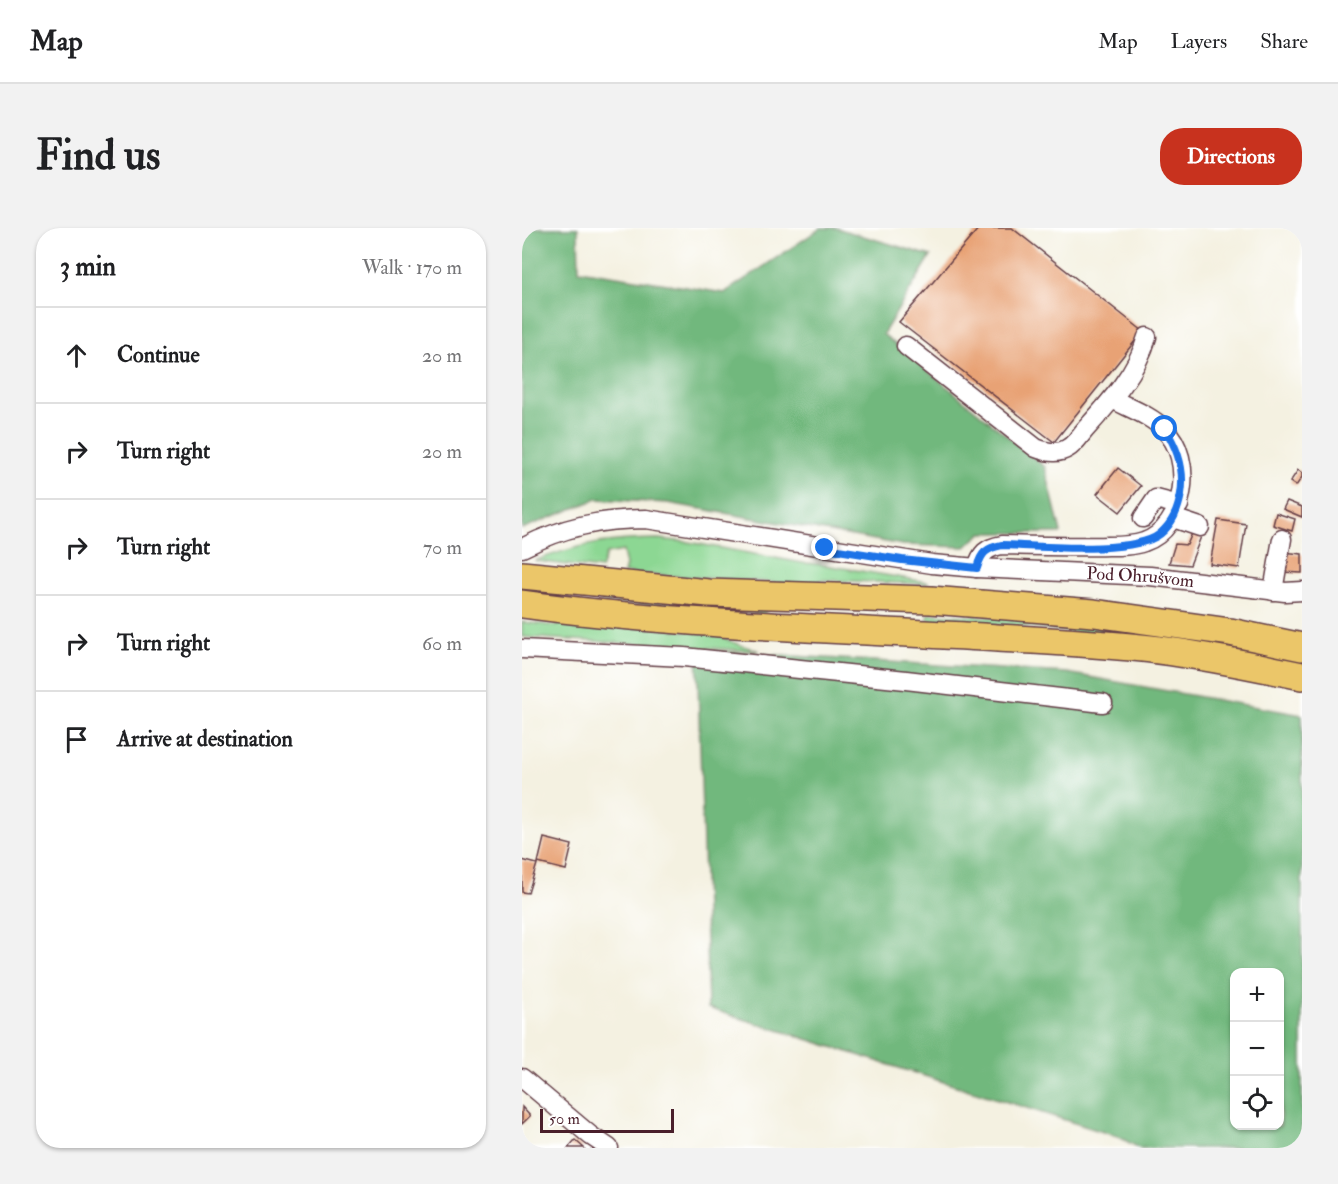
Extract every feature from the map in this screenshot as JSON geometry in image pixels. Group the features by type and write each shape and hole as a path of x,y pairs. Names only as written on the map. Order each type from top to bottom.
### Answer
{"highway":[{"path":"522,575 709,593 931,600 1094,613 1230,632 1302,647"},
{"path":"522,604 690,620 1080,643 1160,650 1302,676"}],"street":[{"path":"906,346 1036,448 1047,452 1069,448 1112,399 1142,354 1147,337"},
{"path":"977,568 981,554 990,548 1002,545 1088,547 1136,544 1159,535 1176,511 1182,490 1180,459 1175,444 1165,429 1112,399"},
{"path":"1143,518 1156,499 1200,527"},
{"name":"Pod Ohrušvom","path":"522,548 599,520 646,519 878,557 977,568 1150,576 1273,591 1302,591"},
{"path":"1273,591 1282,539"},
{"path":"522,649 684,657 1103,703"},
{"path":"522,1078 591,1137 609,1148"}],"green space":[{"path":"522,228 578,228 579,270 724,293 821,228 836,228 931,256 883,334 1045,467 1061,533 982,533 965,547 903,545 668,503 597,499 522,529"},
{"path":"658,539 928,582 927,584 821,580 815,585 624,573 626,565 623,551 606,554 601,569 535,561 567,550 595,544"},
{"path":"601,596 766,607 765,614 601,602"},
{"path":"928,614 1151,631 1302,657 1302,664 1034,627 931,621 927,618"},
{"path":"558,619 718,634 732,642 759,651 522,637 522,622 558,626"},
{"path":"697,650 1067,673 1302,715 1302,1148 1139,1148 1119,1137 708,1008"}],"building":[{"path":"979,228 1012,228 1143,331 1054,442 899,322"},
{"path":"1118,468 1141,486 1120,512 1097,494"},
{"path":"1298,470 1302,473 1302,477 1296,486 1290,482"},
{"path":"1287,501 1302,507 1302,517 1283,509"},
{"path":"1276,513 1295,519 1292,531 1273,525"},
{"path":"1218,520 1246,524 1239,568 1210,564"},
{"path":"1193,531 1202,534 1190,565 1169,563 1175,544 1187,545"},
{"path":"1282,552 1302,554 1302,573 1281,572"},
{"path":"544,838 572,845 566,870 538,863"},
{"path":"522,860 537,864 528,893 522,892"},
{"path":"522,1107 530,1116 522,1124"},
{"path":"575,1140 584,1148 568,1148"}],"route":[{"path":"825,548 932,564 977,568 981,554 990,548 1002,545 1088,547 1146,542 1159,535 1170,524 1178,509 1182,490 1180,459 1175,444 1165,429"}]}
